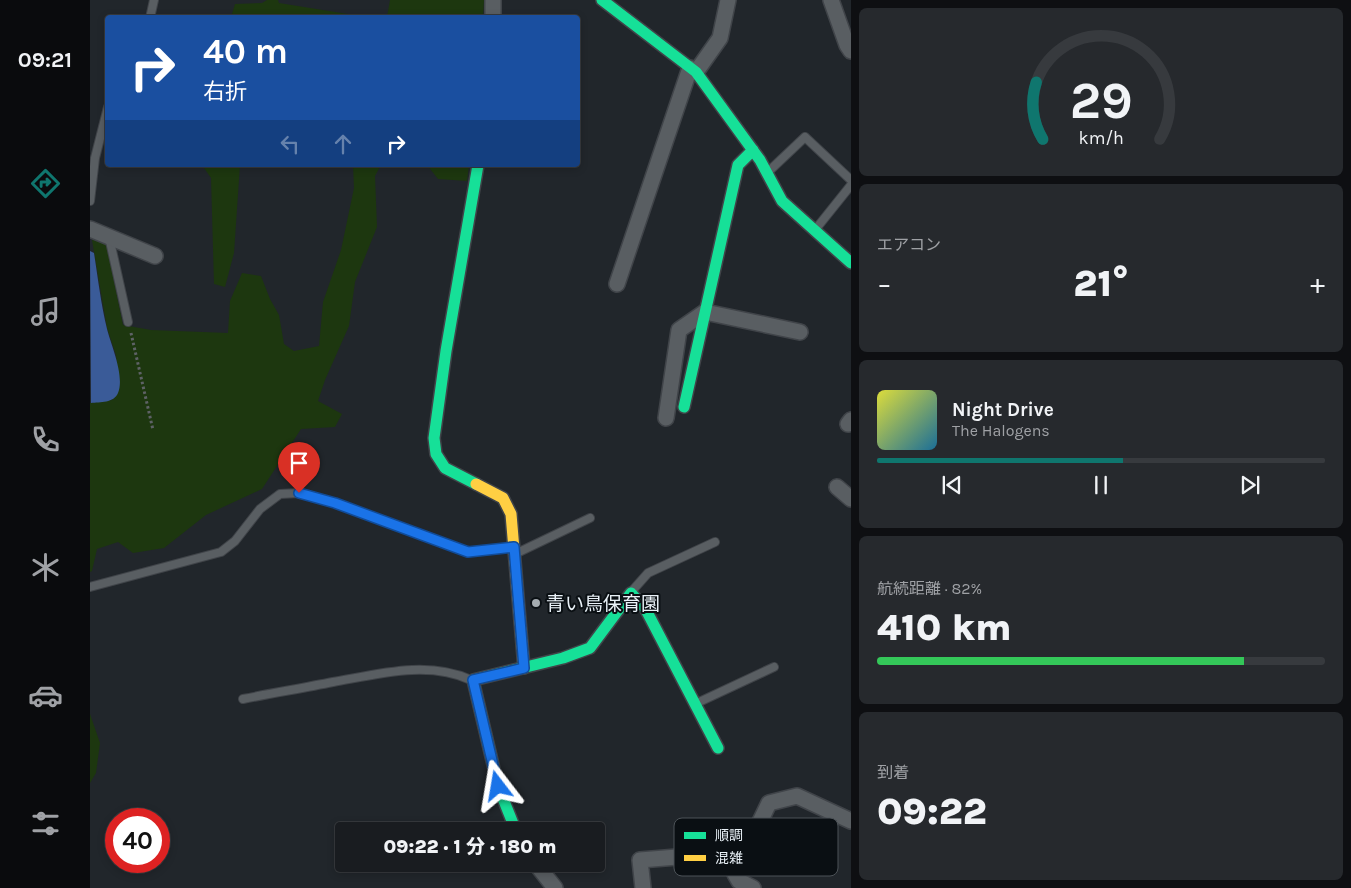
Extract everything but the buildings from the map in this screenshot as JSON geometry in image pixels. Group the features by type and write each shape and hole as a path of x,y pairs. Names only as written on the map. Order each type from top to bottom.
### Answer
{"street":[{"path":"493,0 493,15"},
{"path":"602,0 693,70 753,150 782,201 851,263"},
{"path":"617,284 693,70 720,38 728,0"},
{"path":"831,0 851,51"},
{"path":"684,406 738,166 753,150"},
{"path":"478,167 446,350 434,438 436,454 446,468 503,498 511,514 524,668"},
{"path":"90,229 155,256"},
{"path":"666,418 679,330 705,312 800,332"},
{"path":"837,487 851,499"},
{"path":"512,822 498,786 473,680 563,658 590,648 631,592 646,608 718,748"},
{"path":"762,818 769,803 796,796 851,821"},
{"path":"643,888 640,860 674,857"},
{"path":"542,872 555,888"},
{"path":"736,876 739,881 753,888"}],"lane":[{"path":"151,15 154,0"},
{"path":"90,200 95,158 105,119"},
{"path":"767,173 805,136 851,180"},
{"path":"815,230 851,185"},
{"path":"109,237 128,322"},
{"path":"90,587 221,552 235,541 260,509 280,494 299,493 335,503 468,552 514,550 590,518"},
{"path":"631,592 648,573 715,542"},
{"path":"695,704 774,667"},
{"path":"242,699 382,673 421,669 455,672 473,680"}],"path":[{"path":"128,322 153,430"}],"green space":[{"path":"267,0 278,0 279,3 354,15 232,15 235,4 262,3"},
{"path":"390,0 484,0 483,15 387,15"},
{"path":"203,167 240,167 234,253 225,287 214,284 211,178"},
{"path":"353,167 380,167 375,176 377,227 355,282 349,326 325,380 318,401 342,414 335,427 301,429 262,489 206,515 164,548 133,553 118,542 97,549 92,571 90,572 90,403 112,400 119,387 116,355 107,328 92,240 106,242 123,325 151,330 228,333 230,301 242,273 261,276 279,315 284,344 294,351 319,346 323,302 341,250 354,188"},
{"path":"429,167 469,167 467,181 438,179"},
{"path":"90,714 100,743 96,773 90,783"}],"water":[{"path":"90,251 94,253 105,320 120,378 118,393 113,399 91,403"}],"traffic: fast":[{"path":"602,0 696,72 760,160 782,201 851,263"},
{"path":"684,407 738,165 753,150"},
{"path":"476,484 445,468 436,454 434,438 446,351 478,167"},
{"path":"512,822 498,786 473,680 563,658 590,648 631,593 645,608 718,748"}],"traffic: slow":[{"path":"476,484 503,498 511,514 524,668"}],"place":[{"name":"青い鳥保育園","path":"536,603"}],"route":[{"path":"299,493 335,503 468,552 514,547 524,668 473,680 498,786"}]}
